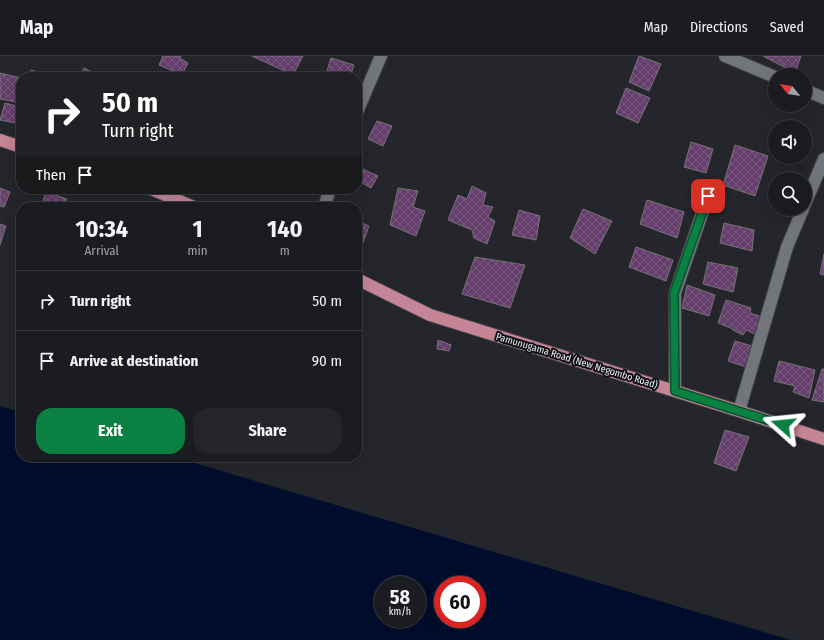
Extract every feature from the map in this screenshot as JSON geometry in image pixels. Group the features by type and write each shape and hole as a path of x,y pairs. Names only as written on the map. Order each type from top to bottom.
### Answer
{"main road":[{"path":"0,140 16,145"},
{"path":"163,194 182,202"},
{"name":"Pamunugama Road (New Negombo Road)","path":"362,281 430,315 740,411 824,439"}],"street":[{"path":"362,100 381,56"},
{"path":"725,56 768,74"},
{"path":"812,93 824,98"},
{"path":"812,187 824,159"},
{"path":"675,391 674,293 708,196"},
{"path":"740,411 787,247 800,216"}],"water":[{"path":"0,406 16,411 16,462 191,462 791,640 0,640"}],"building":[{"path":"163,56 181,56 180,58 188,63 184,72 175,72 159,65"},
{"path":"252,56 303,56 295,72 287,72"},
{"path":"639,56 661,64 649,91 629,82"},
{"path":"763,56 801,56 797,68 786,68"},
{"path":"331,58 354,65 352,72 327,72"},
{"path":"84,68 92,72 82,72"},
{"path":"0,73 16,77 16,102 0,99"},
{"path":"626,88 650,98 638,123 616,113"},
{"path":"5,103 16,106 16,123 0,120"},
{"path":"377,121 392,126 383,146 368,139"},
{"path":"691,142 713,149 706,173 684,167"},
{"path":"735,145 768,156 755,196 723,185"},
{"path":"362,169 378,176 371,188 362,183"},
{"path":"472,186 486,193 483,205 493,207 488,217 495,221 487,244 474,238 472,230 448,220 458,195 467,199"},
{"path":"0,188 10,192 4,207 0,206"},
{"path":"398,188 418,191 413,207 425,211 416,236 390,225"},
{"path":"45,194 52,194 67,199 66,202 43,202"},
{"path":"647,200 684,212 677,238 640,224"},
{"path":"583,209 612,221 595,254 570,238"},
{"path":"519,210 540,216 536,240 512,235"},
{"path":"362,223 369,226 362,245"},
{"path":"724,223 754,230 752,251 720,243"},
{"path":"0,224 6,226 0,245"},
{"path":"636,247 673,260 666,281 629,267"},
{"path":"824,254 824,275 820,274"},
{"path":"475,257 525,265 510,308 462,294"},
{"path":"708,262 738,268 733,292 703,284"},
{"path":"687,285 715,295 709,316 682,308"},
{"path":"726,300 751,308 750,313 762,317 757,335 746,330 743,335 718,323"},
{"path":"438,340 451,345 449,351 437,349"},
{"path":"735,341 755,347 749,368 728,361"},
{"path":"779,361 815,370 809,398 793,392 795,386 774,381"},
{"path":"822,369 824,369 824,402 812,400"},
{"path":"725,430 749,437 736,471 714,463"}],"route":[{"path":"708,196 674,293 675,391 783,425"}]}
